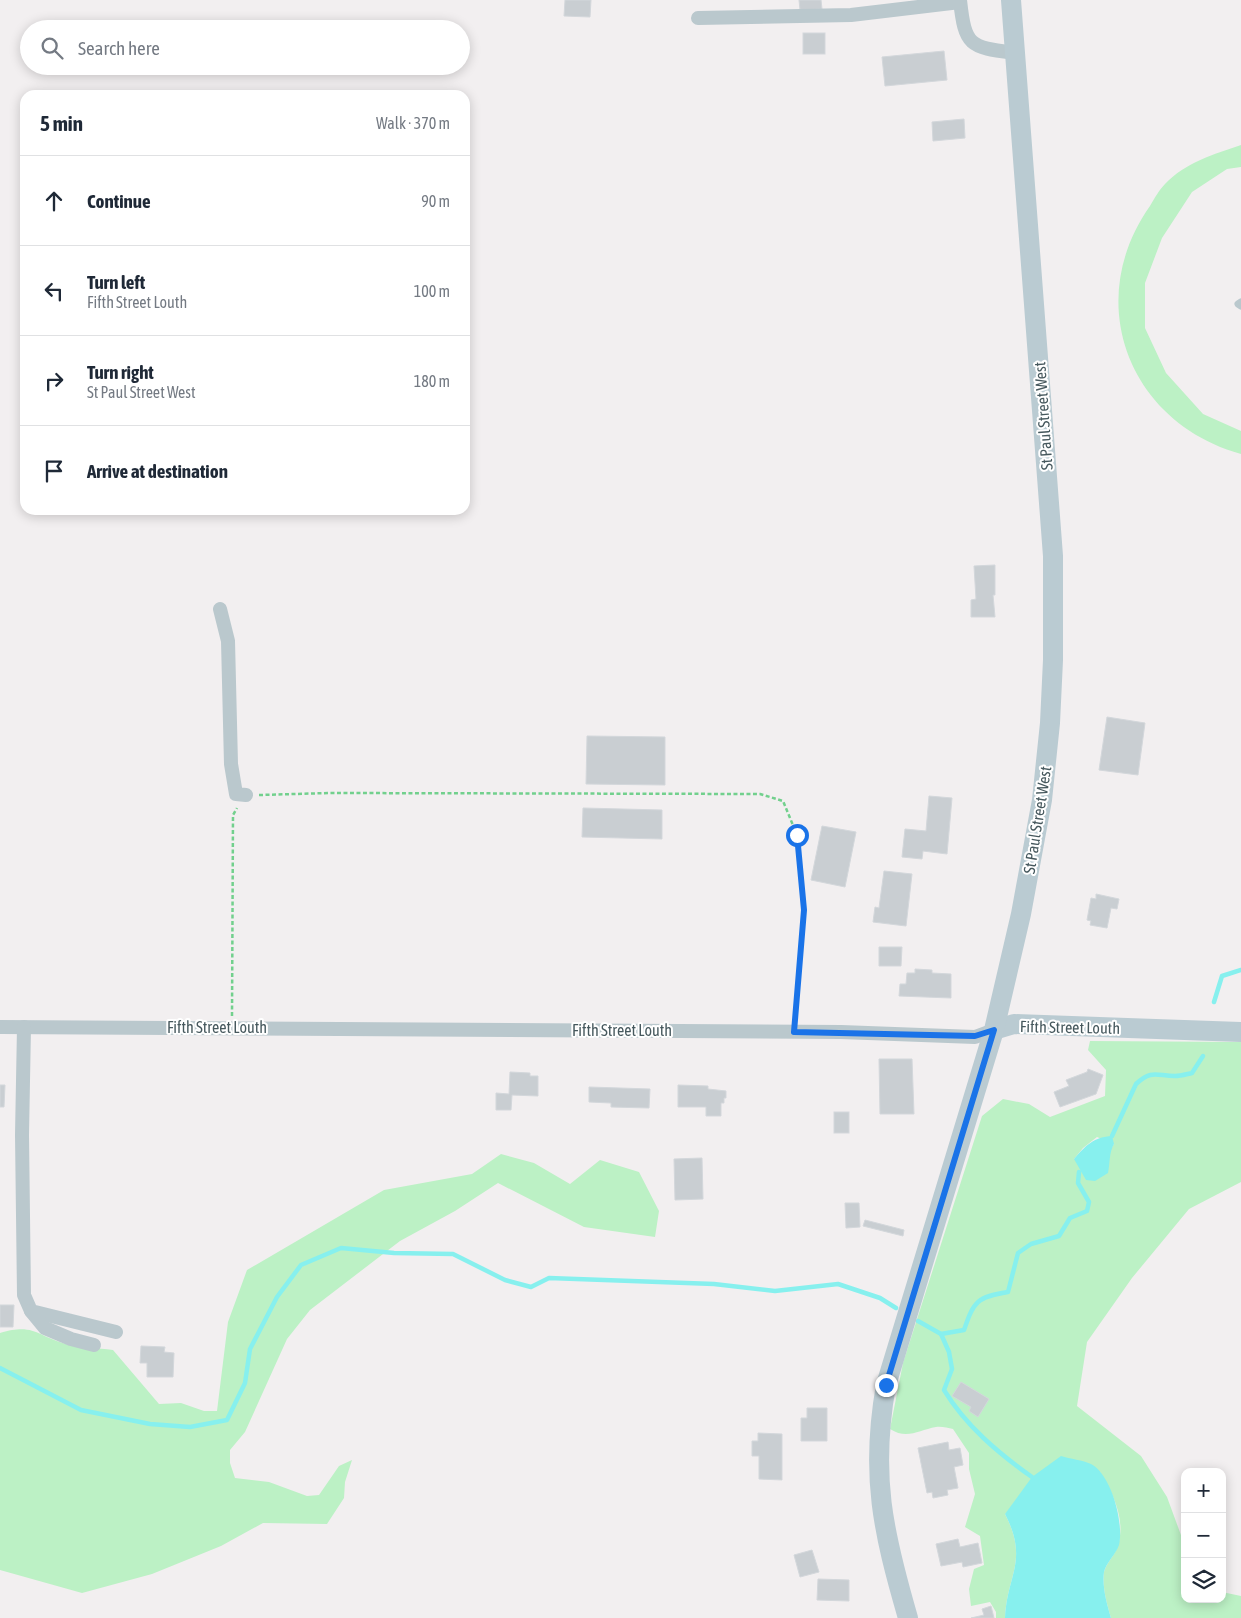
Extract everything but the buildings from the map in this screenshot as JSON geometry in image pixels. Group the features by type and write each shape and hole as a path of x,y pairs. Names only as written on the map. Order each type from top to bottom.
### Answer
{"main road":[{"name":"St Paul Street West","path":"908,1618 884,1530 879,1495 879,1423 886,1385 994,1030 1021,914 1042,800 1050,723 1053,660 1053,556 1011,0"},
{"name":"Fifth Street Louth","path":"994,1030 1014,1024 1241,1032"}],"street":[{"path":"698,18 851,15 960,1 965,34 972,43 982,48 1015,54"},
{"path":"220,609 228,641 231,764 236,794 246,795"},
{"name":"Fifth Street Louth","path":"0,1027 794,1032 975,1036 994,1030"},
{"path":"24,1027 22,1135 24,1296 31,1311 45,1328 71,1339 94,1345"},
{"path":"31,1311 116,1332"}],"lane":[{"path":"1241,302 1238,304 1241,306"}],"path":[{"path":"232,1027 233,815 246,795 329,793 760,794 783,800 797,835 804,910 794,1032"}],"green space":[{"path":"1241,145 1241,167 1227,169 1192,192 1162,238 1145,283 1145,328 1166,373 1203,414 1241,431 1241,454 1202,438 1170,416 1145,387 1128,354 1119,318 1120,281 1130,243 1159,192 1165,184 1182,170 1210,156"},
{"path":"1090,1041 1241,1042 1241,1182 1189,1209 1132,1278 1087,1342 1077,1406 1141,1456 1167,1497 1181,1535 1181,1603 1226,1603 1226,1593 1241,1596 1241,1618 1111,1618 1104,1589 1104,1572 1117,1548 1120,1526 1114,1498 1100,1472 1005,1514 1012,1530 1016,1556 1005,1618 996,1618 996,1612 990,1602 971,1606 969,1589 974,1569 984,1565 980,1536 965,1527 975,1494 969,1469 969,1453 953,1429 938,1427 902,1434 890,1429 903,1363 982,1116 1003,1099 1029,1104 1050,1117 1105,1096 1106,1070 1088,1050","holes":["1097,1137 1114,1144 1110,1150 1074,1159 1083,1148"]},
{"path":"501,1154 534,1163 570,1184 600,1160 639,1172 659,1211 655,1237 584,1227 498,1183 455,1211 400,1241 310,1310 287,1339 245,1432 230,1450 230,1463 235,1478 269,1482 307,1496 319,1495 339,1466 352,1460 345,1482 344,1498 327,1524 263,1523 221,1546 152,1574 82,1593 0,1570 0,1333 21,1329 28,1330 66,1344 113,1350 159,1404 181,1403 204,1411 217,1411 228,1322 247,1270 384,1190 472,1174"}],"water":[{"path":"1112,1136 1114,1144 1110,1154 1108,1173 1095,1181 1086,1180 1074,1159 1095,1140"},
{"path":"1061,1456 1091,1464 1105,1478 1115,1501 1120,1525 1119,1545 1104,1572 1105,1595 1111,1618 1005,1618 1016,1556 1012,1530 1005,1514 1032,1477"}],"waterway":[{"path":"1214,1002 1222,976 1241,970"},
{"path":"1112,1136 1136,1084 1146,1076 1155,1074 1177,1076 1192,1073 1203,1056"},
{"path":"941,1334 964,1330 978,1302 989,1296 1008,1292 1018,1253 1031,1244 1059,1236 1070,1218 1087,1211 1089,1202 1078,1183 1079,1172"},
{"path":"0,1368 81,1410 150,1424 190,1427 227,1420 245,1383 250,1349 277,1297 301,1265 341,1248 394,1253 453,1254 505,1280 531,1287 549,1278 714,1284 775,1291 838,1284 880,1298 896,1308"},
{"path":"918,1321 941,1334 949,1352 952,1369 944,1390 953,1403 984,1438 1032,1477"}],"route":[{"path":"797,835 804,910 794,1032 975,1036 994,1030 886,1385"}]}
